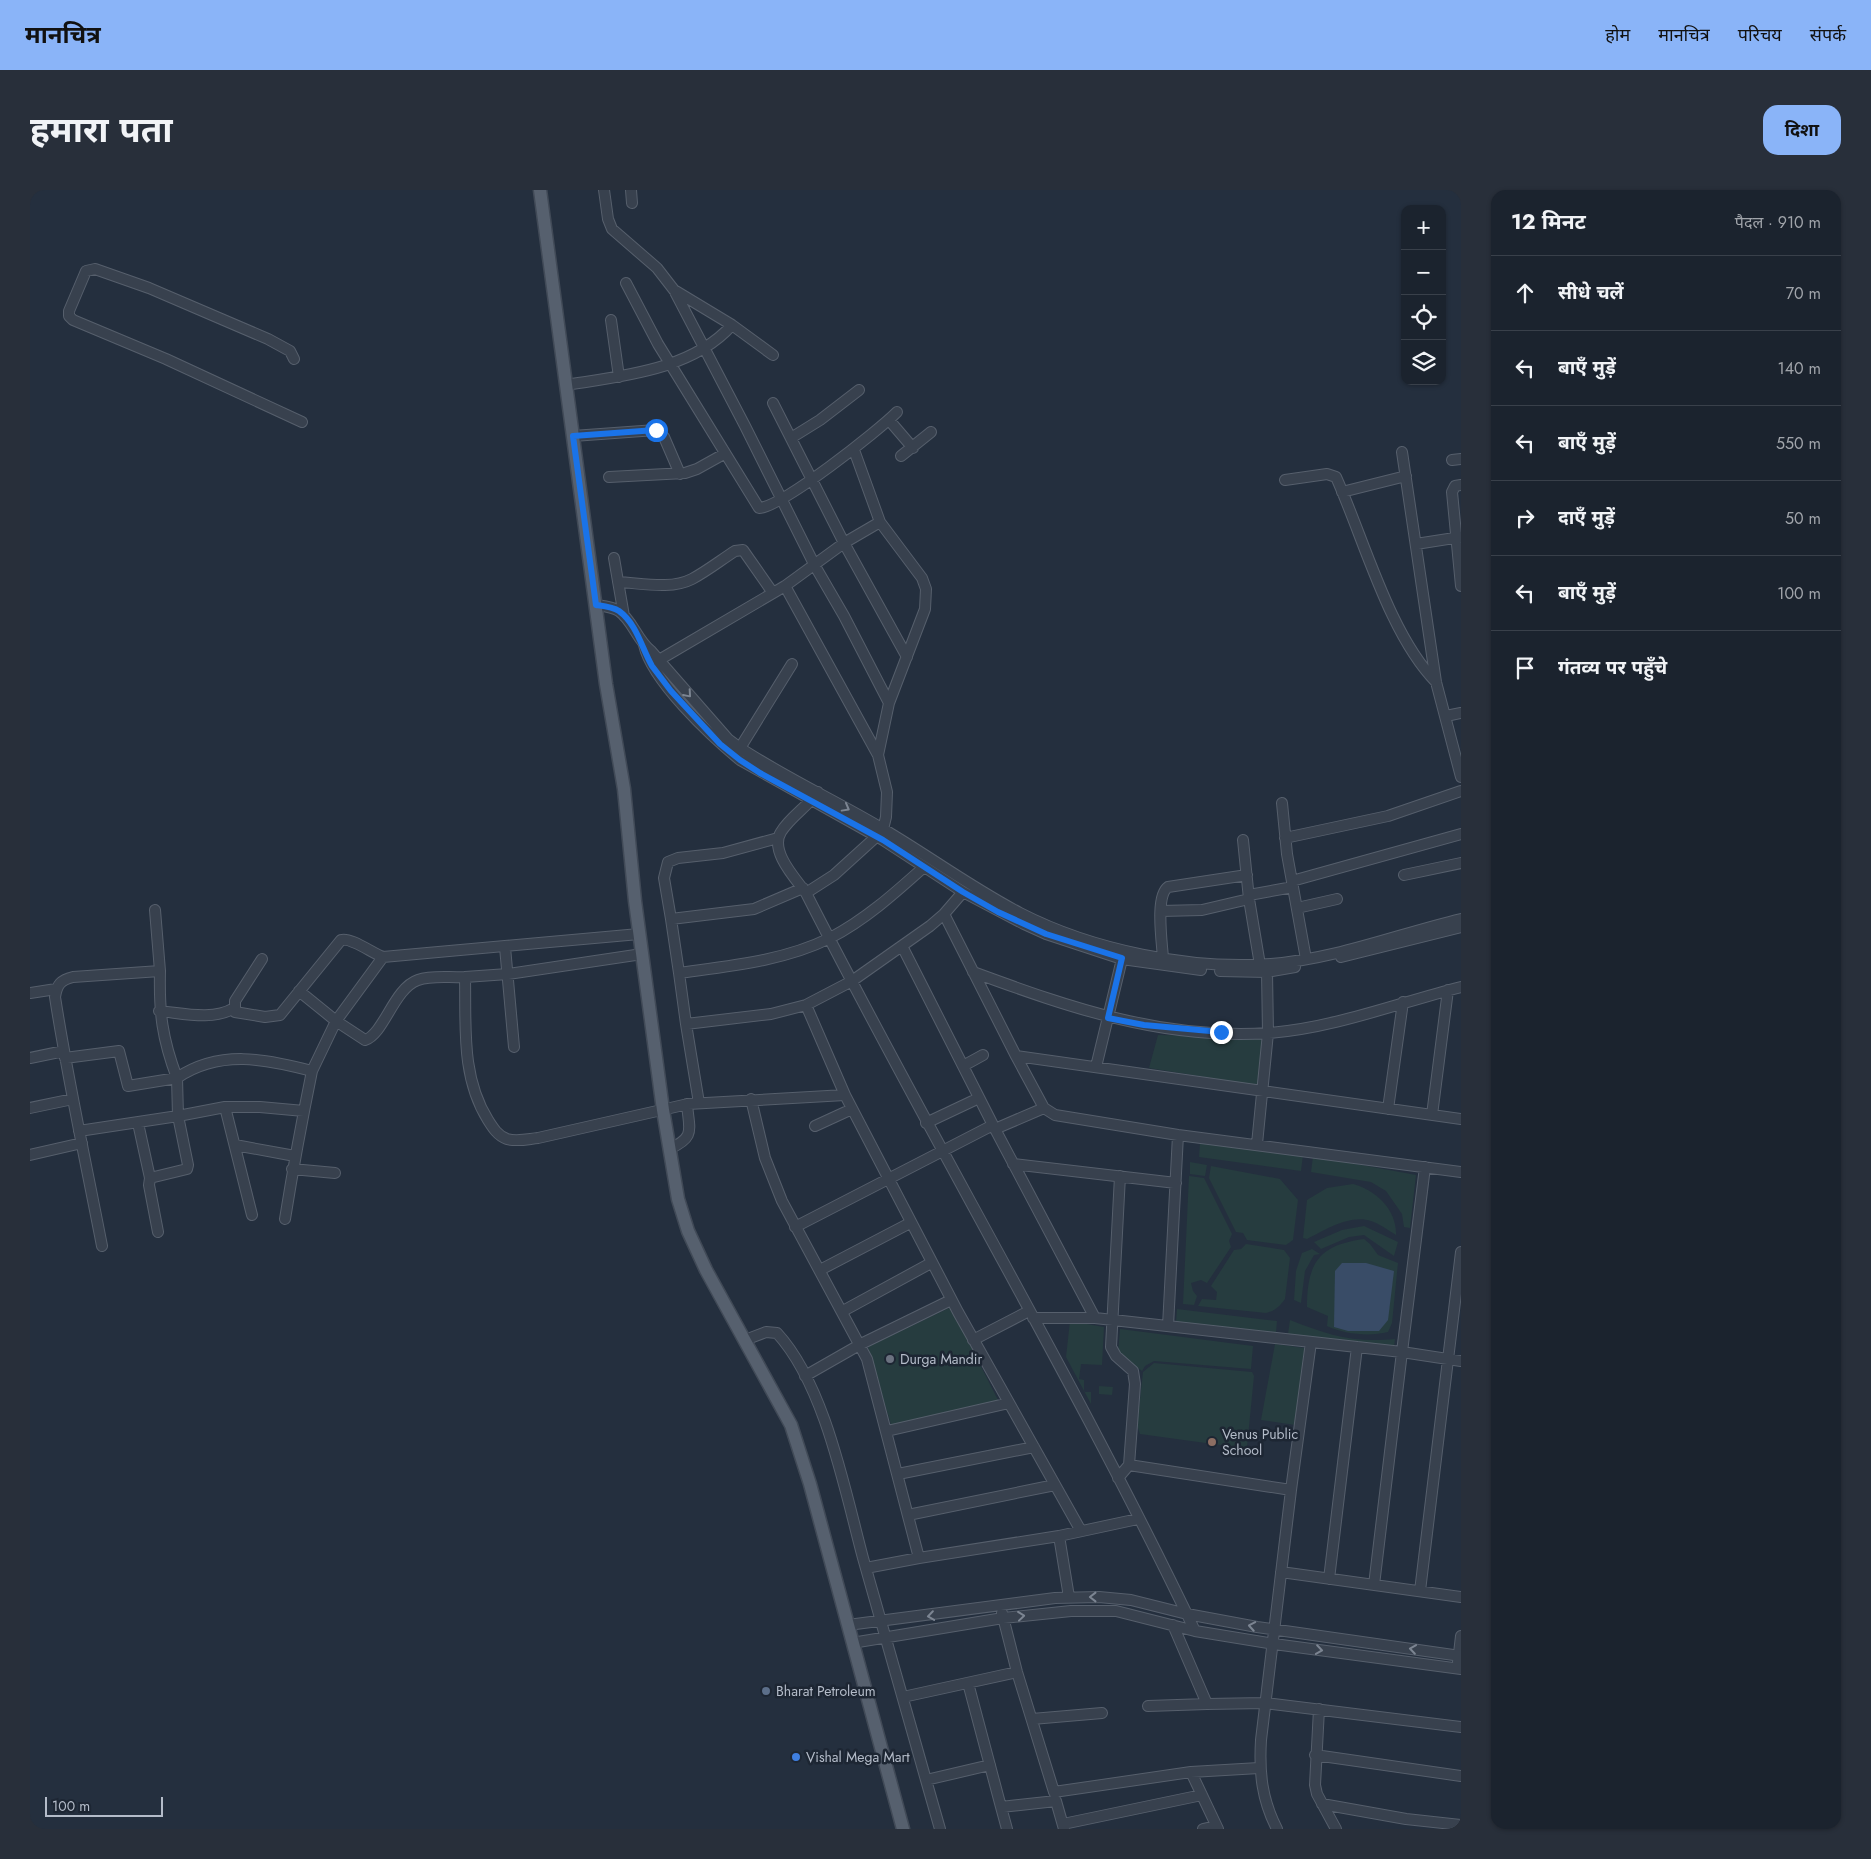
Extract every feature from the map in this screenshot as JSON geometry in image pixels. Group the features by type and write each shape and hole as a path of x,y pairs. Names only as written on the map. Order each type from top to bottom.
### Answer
{"main road":[{"path":"540,190 596,605 624,789 639,934 663,1110 678,1199 688,1231 706,1270 790,1425 810,1484 903,1829"}],"street":[{"path":"604,190 608,218 612,230 657,268 674,290 782,498 815,566 844,616 889,704"},
{"path":"631,190 632,203"},
{"path":"294,359 290,351 268,339 149,288 95,269 86,271 68,311 69,316 74,320 166,359 302,422"},
{"path":"626,283 670,364 756,506 762,508 782,498 854,450 897,412"},
{"path":"674,290 732,325 774,355"},
{"path":"611,320 619,377"},
{"path":"566,385 647,372 670,364 704,347 726,332 732,325"},
{"path":"790,438 820,420 859,390"},
{"path":"774,403 844,543 907,658"},
{"path":"889,420 913,448"},
{"path":"573,436 656,430 664,437 680,474"},
{"path":"901,456 932,432"},
{"path":"854,450 880,522 922,578 926,589 925,610 889,704 878,755"},
{"path":"1402,452 1436,682 1458,752 1461,777"},
{"path":"609,477 680,474 697,469 724,454"},
{"path":"1286,480 1327,474 1333,475 1342,492 1400,630 1420,663 1436,682"},
{"path":"1342,492 1406,476"},
{"path":"1461,485 1455,486 1452,492 1459,537 1461,586"},
{"path":"659,660 785,586 815,566 844,543 880,522"},
{"path":"1416,544 1459,537"},
{"path":"618,582 680,583 691,580 735,551 743,550 773,593"},
{"path":"614,558 624,616"},
{"path":"671,919 754,909 805,891 834,875 880,832 886,817 887,792 878,755 785,586"},
{"path":"596,605 618,610 644,645 728,739 740,748 818,792 880,832 971,885 1020,913 1056,929 1126,950 1164,958 1264,968 1461,919"},
{"path":"644,645 646,656 671,691 720,744 740,760 811,802 880,832 924,867 963,892 1046,934 1122,958 1200,970 1310,965 1461,927"},
{"path":"740,748 792,664"},
{"path":"1446,716 1461,713"},
{"path":"818,792 811,802 783,829 778,838 780,853 805,891 941,1151 1118,1478 1196,1631"},
{"path":"1285,838 1388,816 1461,792"},
{"path":"1282,803 1292,884 1306,959"},
{"path":"1161,911 1202,910 1461,834"},
{"path":"699,1103 664,878 668,862 678,858 723,853 778,838"},
{"path":"1243,840 1249,897 1264,968 1268,1033 1257,1144"},
{"path":"1404,875 1461,863"},
{"path":"679,973 760,960 829,938 862,919 924,867"},
{"path":"1164,958 1161,894 1168,887 1246,874"},
{"path":"686,1024 771,1014 806,1005 852,982 944,914 963,892"},
{"path":"1297,908 1337,899"},
{"path":"150,1178 187,1169 178,1116 177,1078 169,1055 159,1011 160,971 155,910"},
{"path":"944,914 1044,1108 1055,1115 1178,1135 1461,1172"},
{"path":"262,959 235,1001 234,1008 238,1013 276,1017 284,1012 330,951 341,940 349,939 367,951 383,958 639,934"},
{"path":"902,946 994,1127 1095,1318"},
{"path":"505,947 514,1046"},
{"path":"300,991 360,1038 369,1038 410,984 426,978 508,974 642,954"},
{"path":"285,1219 292,1169 312,1071 336,1021 383,958"},
{"path":"1096,1067 1122,958"},
{"path":"102,1246 73,1099 55,997 56,989 64,979 73,977 160,971"},
{"path":"973,972 1050,1000 1108,1018 1184,1030 1268,1033 1323,1024 1461,987"},
{"path":"465,977 466,1051 471,1078 482,1111 499,1134 514,1140 538,1138 687,1104 845,1095"},
{"path":"30,993 56,989"},
{"path":"1432,1115 1448,990"},
{"path":"1388,1109 1403,1002"},
{"path":"806,1005 845,1095 887,1180 973,1340 1081,1531"},
{"path":"159,1011 211,1014 227,1012 234,1008"},
{"path":"30,1058 119,1051 128,1086 177,1078 191,1068 242,1057 272,1060 312,1071"},
{"path":"963,1066 983,1055"},
{"path":"1016,1056 1461,1119"},
{"path":"926,1122 979,1098"},
{"path":"30,1108 73,1099"},
{"path":"751,1099 772,1179 795,1227 861,1344 872,1371 918,1558"},
{"path":"669,1149 684,1142 689,1134 687,1104"},
{"path":"79,1131 225,1107 260,1107 304,1111"},
{"path":"225,1107 252,1215"},
{"path":"795,1227 941,1151 994,1127 1044,1108"},
{"path":"815,1126 852,1109"},
{"path":"138,1122 150,1178 149,1185 158,1232"},
{"path":"1168,1326 1178,1135"},
{"path":"30,1155 82,1143"},
{"path":"235,1145 295,1156"},
{"path":"1014,1164 1176,1183"},
{"path":"1374,1585 1425,1167"},
{"path":"292,1169 335,1173"},
{"path":"1118,1478 1129,1466 1135,1376 1129,1365 1113,1352 1112,1320 1120,1176"},
{"path":"820,1270 910,1223"},
{"path":"1420,1591 1450,1360 1461,1252"},
{"path":"843,1311 931,1263"},
{"path":"805,1376 861,1344 951,1300"},
{"path":"973,1340 1031,1315 1095,1318 1402,1352 1461,1361"},
{"path":"745,1340 766,1332 777,1333 805,1376 828,1432 940,1829"},
{"path":"1277,1829 1268,1811 1259,1768 1291,1490 1311,1342"},
{"path":"1329,1579 1357,1347"},
{"path":"887,1432 1009,1403"},
{"path":"898,1474 1034,1447"},
{"path":"1129,1466 1291,1490"},
{"path":"908,1515 1055,1486"},
{"path":"866,1568 1059,1536 1138,1520"},
{"path":"1059,1536 1069,1598"},
{"path":"1281,1572 1461,1597"},
{"path":"848,1625 1099,1596 1131,1600 1188,1614 1275,1630 1460,1656"},
{"path":"1001,1606 1017,1672 1064,1826 1202,1795"},
{"path":"852,1643 1003,1618 1071,1611 1106,1611 1130,1614 1196,1631 1274,1644 1459,1669 1461,1636"},
{"path":"1173,1625 1207,1704"},
{"path":"903,1697 1017,1672"},
{"path":"968,1683 1007,1829"},
{"path":"1148,1706 1265,1703 1461,1727"},
{"path":"1319,1709 1315,1755 1315,1785 1322,1804 1336,1829"},
{"path":"1032,1719 1102,1713"},
{"path":"1315,1755 1461,1776"},
{"path":"926,1780 990,1765"},
{"path":"1000,1807 1192,1772 1259,1768"},
{"path":"1192,1772 1217,1827 1203,1829"},
{"path":"1322,1804 1406,1819 1461,1826"}],"green space":[{"path":"1158,1035 1264,1037 1260,1086 1149,1068"},
{"path":"1200,1143 1303,1155 1301,1171 1199,1157"},
{"path":"1313,1156 1416,1175 1410,1228 1404,1227 1402,1214 1386,1191 1371,1182 1311,1172"},
{"path":"1190,1162 1207,1165 1205,1176 1190,1174"},
{"path":"1211,1166 1280,1179 1298,1200 1293,1240 1286,1245 1247,1240 1243,1233 1236,1232 1209,1178"},
{"path":"1189,1176 1204,1178 1232,1234 1229,1241 1231,1247 1207,1283 1201,1280 1191,1283 1193,1291 1197,1296 1194,1305 1183,1304"},
{"path":"1353,1184 1370,1191 1389,1209 1393,1217 1396,1235 1381,1225 1363,1219 1346,1221 1307,1239 1303,1238 1307,1200 1327,1188"},
{"path":"1364,1226 1398,1242 1394,1256 1364,1235 1349,1237 1321,1249 1314,1242 1342,1230"},
{"path":"1364,1239 1378,1255 1398,1263 1392,1323 1388,1332 1381,1334 1357,1334 1327,1326 1328,1316 1307,1307 1310,1279 1313,1268 1319,1259 1336,1246"},
{"path":"1246,1244 1284,1250 1290,1258 1285,1299 1283,1302 1274,1310 1266,1313 1198,1306 1202,1299 1216,1300 1217,1292 1211,1286 1234,1250 1241,1249"},
{"path":"1312,1249 1320,1254 1314,1255 1305,1271 1301,1303 1294,1300 1296,1271 1302,1253"},
{"path":"951,1307 1000,1404 892,1428 868,1347"},
{"path":"1177,1309 1277,1321 1276,1333 1176,1322"},
{"path":"1290,1320 1341,1337 1366,1340 1395,1339 1394,1347 1288,1334"},
{"path":"1070,1321 1104,1327 1102,1365 1081,1364 1079,1379 1084,1380 1084,1391 1066,1357"},
{"path":"1120,1329 1253,1346 1251,1369 1154,1361 1145,1366 1142,1371 1118,1353"},
{"path":"1275,1344 1304,1348 1307,1352 1295,1425 1261,1420"},
{"path":"1154,1363 1252,1372 1254,1376 1247,1447 1242,1448 1140,1434 1137,1425 1143,1372"},
{"path":"1099,1386 1113,1387 1112,1395 1099,1394"},
{"path":"1085,1392 1091,1392 1091,1404"}],"water":[{"path":"1342,1263 1366,1263 1394,1271 1388,1320 1379,1331 1348,1331 1334,1327 1335,1271"}],"place":[{"name":"Durga Mandir","path":"890,1359"},
{"name":"Venus Public School","path":"1212,1442"},
{"name":"Bharat Petroleum","path":"766,1691"},
{"name":"Vishal Mega Mart","path":"796,1757"}],"route":[{"path":"656,430 627,434 573,436 596,605 613,608 624,616 644,645 646,656 652,666 700,724 720,744 760,773 883,840 963,892 998,912 1046,934 1122,958 1108,1018 1184,1030 1221,1032"}]}
